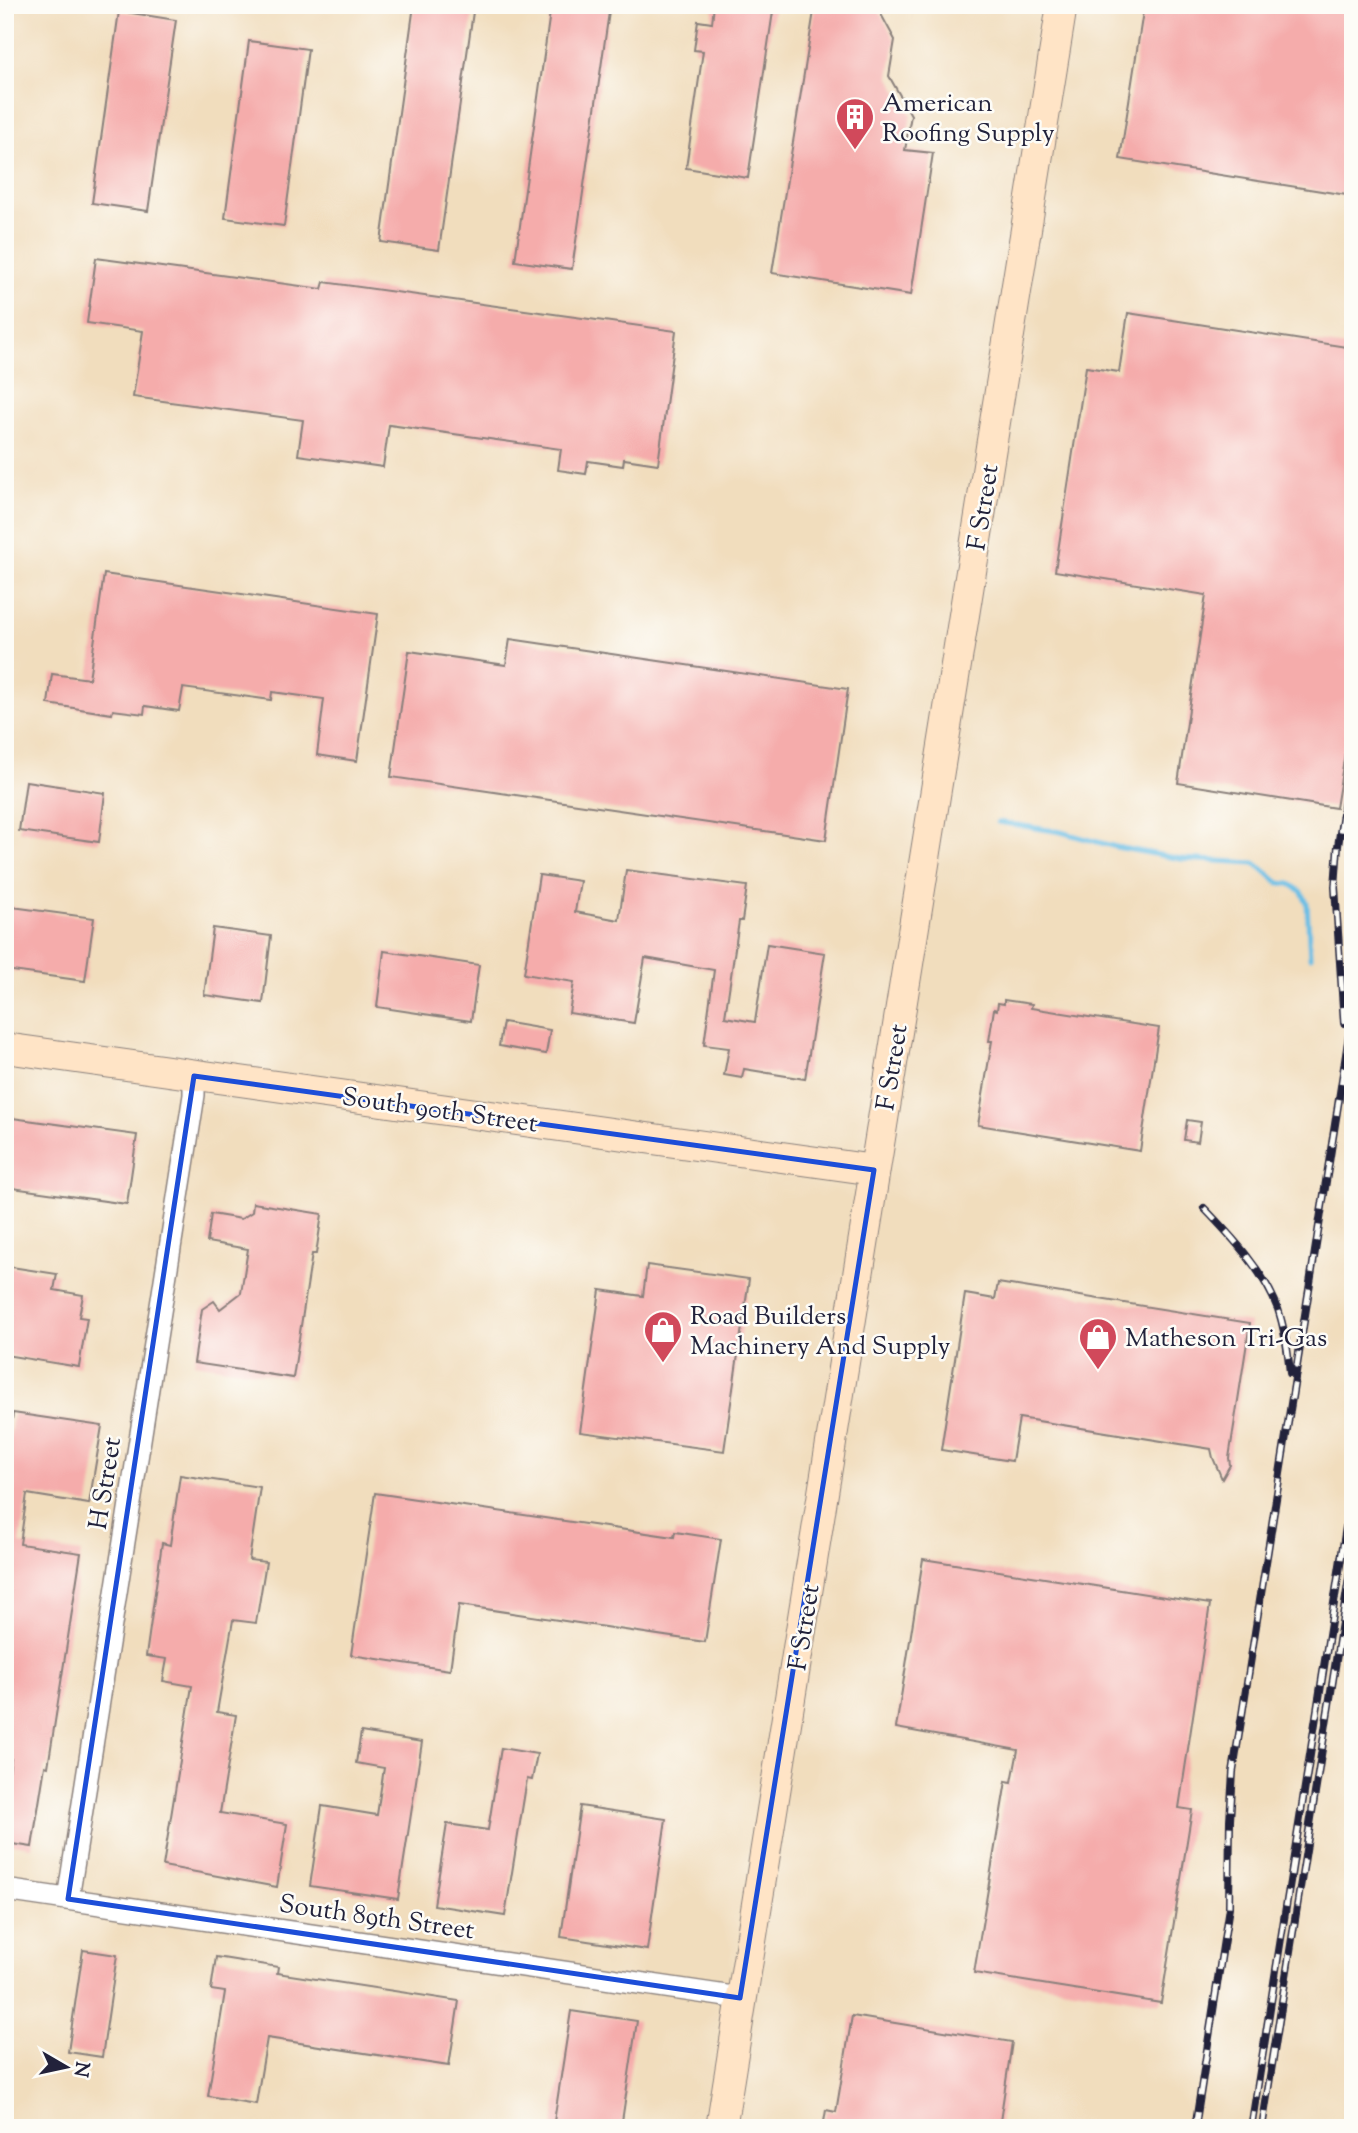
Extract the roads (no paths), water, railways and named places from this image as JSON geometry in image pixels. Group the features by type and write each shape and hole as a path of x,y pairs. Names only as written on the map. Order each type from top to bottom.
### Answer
{"street":[{"name":"F Street","path":"721,2128 1062,5"},
{"name":"South 90th Street","path":"5,1048 874,1170"},
{"name":"H Street","path":"68,1899 194,1095 194,1076"},
{"name":"South 89th Street","path":"5,1890 740,1998"}],"waterway":[{"path":"998,822 1061,832 1116,847 1181,859 1255,863 1279,883 1290,884 1302,892 1307,903 1310,957"}],"railway":[{"path":"1344,1023 1335,887 1338,846 1353,748"},
{"path":"1195,2128 1229,1907 1233,1772 1353,1010"},
{"path":"1204,1208 1246,1255 1272,1295 1283,1325 1290,1373"},
{"path":"1251,2128 1353,1483"},
{"path":"1262,2128 1353,1553"}],"place":[{"name":"American Roofing Supply","path":"855,151"},
{"name":"Road Builders Machinery And Supply","path":"663,1364"},
{"name":"Matheson Tri-Gas","path":"1098,1371"}]}
